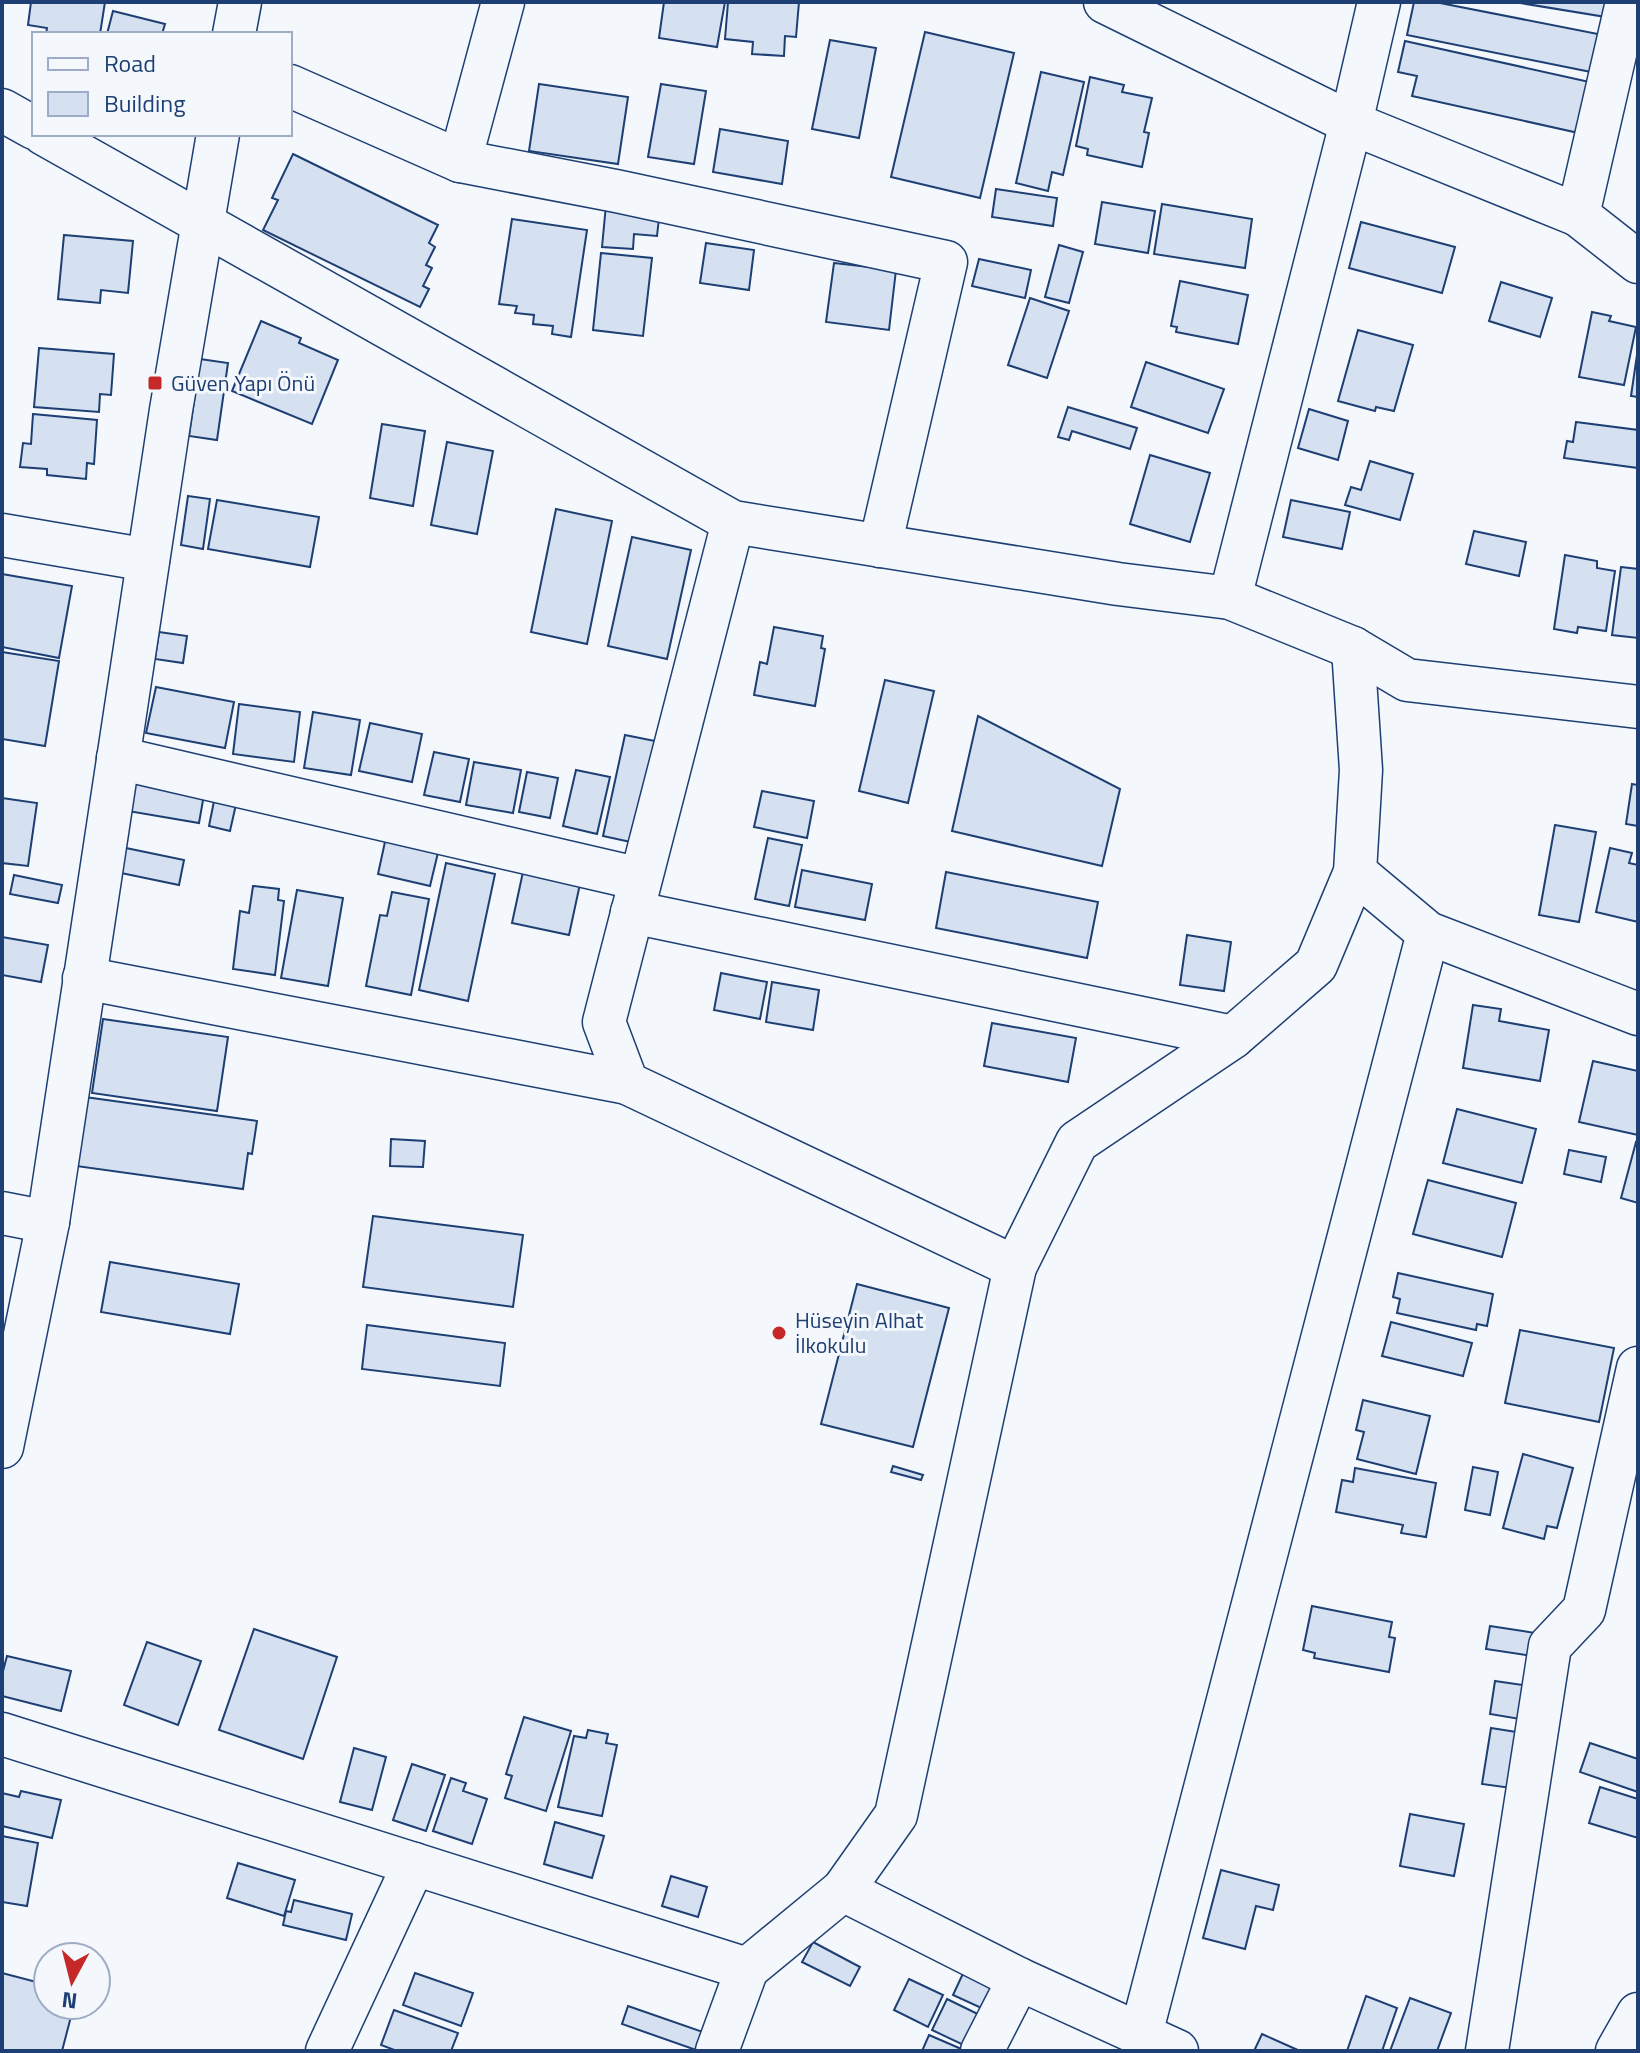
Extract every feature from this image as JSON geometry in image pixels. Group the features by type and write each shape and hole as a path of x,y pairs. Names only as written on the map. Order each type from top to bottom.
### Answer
{"street":[{"path":"234,32 240,2"},
{"path":"460,161 503,2"},
{"path":"1105,2 1351,123 1578,215 1638,262"},
{"path":"1230,598 1379,2"},
{"path":"1578,215 1627,2"},
{"path":"292,87 460,161 946,262 880,546"},
{"path":"2,110 32,127"},
{"path":"48,136 733,522 1118,584 1230,598 1353,648 1407,680 1638,707"},
{"path":"2,1447 48,1222 148,560 218,136"},
{"path":"627,1083 604,1022 733,522"},
{"path":"2,535 148,560"},
{"path":"717,2051 747,1969 843,1890 896,1815 1015,1267 1077,1142 1233,1037 1316,965 1355,872 1361,770 1353,648"},
{"path":"118,758 636,896 1233,1037"},
{"path":"1355,872 1428,933 1638,1014"},
{"path":"843,1890 1019,1979 1159,2043 1428,933"},
{"path":"84,978 627,1083 1015,1267"},
{"path":"2,1213 48,1222"},
{"path":"1487,2051 1550,1646 1584,1610 1638,1368"},
{"path":"2,1734 747,1969"},
{"path":"327,2051 414,1864"},
{"path":"982,2051 1019,1979"},
{"path":"1617,2051 1638,2014"}],"building":[{"path":"31,2 105,2 100,32 46,32 47,28 28,25"},
{"path":"664,2 725,2 717,47 659,38"},
{"path":"728,2 799,2 796,37 785,36 784,56 752,54 753,42 725,39"},
{"path":"1414,2 1435,2 1603,35 1596,73 1407,35"},
{"path":"1514,2 1614,2 1612,18"},
{"path":"113,11 165,24 163,32 108,32"},
{"path":"925,32 1014,53 980,198 891,177"},
{"path":"830,40 876,48 859,138 812,129"},
{"path":"1405,41 1594,83 1583,134 1412,96 1417,76 1398,72"},
{"path":"1041,72 1084,82 1063,175 1052,172 1048,191 1016,183"},
{"path":"1090,77 1124,85 1122,92 1152,98 1144,132 1149,133 1142,167 1087,155 1088,149 1076,146"},
{"path":"539,84 628,97 618,164 529,151"},
{"path":"661,84 706,91 694,164 648,157"},
{"path":"720,129 788,141 782,184 713,172"},
{"path":"293,154 438,225 429,243 435,247 426,265 432,268 423,286 429,289 420,307 263,230 278,200 272,198"},
{"path":"996,189 1057,198 1053,226 992,217"},
{"path":"1102,202 1155,211 1148,253 1095,244"},
{"path":"1162,204 1252,219 1245,268 1154,254"},
{"path":"606,205 660,209 657,236 634,234 633,249 602,247"},
{"path":"512,219 587,230 571,337 552,334 553,326 533,324 534,315 515,313 517,306 499,304"},
{"path":"1361,222 1455,247 1442,293 1349,268"},
{"path":"64,235 133,241 128,293 101,290 100,303 58,299"},
{"path":"706,243 754,250 749,290 700,283"},
{"path":"1059,245 1083,252 1069,303 1045,297"},
{"path":"601,253 652,258 643,336 593,330"},
{"path":"979,259 1031,270 1025,298 972,286"},
{"path":"834,263 896,270 889,330 826,322"},
{"path":"1180,281 1248,295 1238,344 1176,332 1177,327 1171,326"},
{"path":"1501,282 1552,298 1540,337 1489,321"},
{"path":"1030,298 1069,311 1047,378 1008,365"},
{"path":"1592,312 1611,316 1609,321 1636,327 1624,385 1579,377"},
{"path":"261,321 301,338 299,343 338,360 312,424 232,391"},
{"path":"1358,330 1413,345 1394,411 1376,407 1375,411 1338,401"},
{"path":"39,348 114,354 111,395 100,394 99,412 34,407"},
{"path":"1638,348 1638,397 1631,396"},
{"path":"200,359 228,363 217,440 189,436"},
{"path":"1146,362 1224,389 1208,433 1131,407"},
{"path":"1068,407 1137,428 1130,449 1072,431 1069,440 1058,437"},
{"path":"1309,409 1348,421 1338,460 1298,448"},
{"path":"33,414 97,420 94,464 87,463 86,479 47,475 47,469 20,467 23,443 31,444"},
{"path":"1576,422 1638,430 1638,468 1564,458 1567,441 1573,442"},
{"path":"382,424 425,431 413,506 370,498"},
{"path":"447,442 493,451 477,534 431,525"},
{"path":"1150,455 1210,473 1190,542 1130,524"},
{"path":"1370,461 1413,474 1400,520 1345,505 1351,487 1361,490"},
{"path":"188,496 210,499 203,549 181,545"},
{"path":"217,500 319,517 310,567 208,549"},
{"path":"1291,500 1350,512 1342,549 1283,537"},
{"path":"556,509 612,521 587,644 531,632"},
{"path":"1474,531 1526,542 1519,576 1466,564"},
{"path":"632,537 691,550 667,659 608,646"},
{"path":"1565,555 1597,561 1597,568 1615,571 1606,631 1578,627 1577,633 1554,629"},
{"path":"1621,567 1638,569 1638,638 1612,635"},
{"path":"2,574 72,586 59,658 2,647"},
{"path":"774,627 823,636 821,648 825,649 815,706 754,695 760,662 767,664"},
{"path":"159,632 187,636 183,663 155,659"},
{"path":"2,652 59,661 45,746 2,739"},
{"path":"885,680 934,691 908,803 859,791"},
{"path":"156,687 234,702 225,748 146,733"},
{"path":"239,704 300,712 294,762 233,754"},
{"path":"313,712 360,720 351,775 304,768"},
{"path":"978,716 1120,789 1102,866 952,831"},
{"path":"370,723 422,734 412,782 359,771"},
{"path":"625,735 660,742 649,846 603,836"},
{"path":"434,752 469,759 460,802 424,795"},
{"path":"474,762 521,770 513,813 466,805"},
{"path":"576,770 610,777 597,834 563,826"},
{"path":"135,771 206,783 199,823 128,811"},
{"path":"527,772 558,778 550,818 519,812"},
{"path":"1632,784 1638,785 1638,826 1626,824"},
{"path":"217,786 239,791 230,831 209,826"},
{"path":"762,791 814,801 807,838 754,827"},
{"path":"2,798 37,803 28,866 2,863"},
{"path":"1555,825 1596,832 1579,922 1539,915"},
{"path":"388,828 441,840 430,886 378,874"},
{"path":"768,838 802,845 789,906 755,899"},
{"path":"126,848 184,860 179,885 121,873"},
{"path":"1610,848 1632,853 1629,863 1638,865 1638,922 1596,912"},
{"path":"526,858 583,870 569,935 512,923"},
{"path":"446,863 495,874 468,1001 419,990"},
{"path":"802,870 872,884 865,920 795,907"},
{"path":"946,872 1098,902 1087,958 936,928"},
{"path":"14,875 62,885 58,903 10,894"},
{"path":"253,886 279,889 278,900 284,901 275,975 233,969 240,911 249,913"},
{"path":"297,890 343,898 328,986 281,978"},
{"path":"392,892 429,899 411,995 366,986 380,915 387,916"},
{"path":"1187,935 1231,942 1224,991 1180,985"},
{"path":"2,937 48,945 41,982 2,975"},
{"path":"721,973 767,982 760,1019 714,1010"},
{"path":"772,982 819,990 813,1030 766,1022"},
{"path":"1473,1005 1501,1009 1499,1021 1549,1030 1540,1081 1463,1068"},
{"path":"103,1019 228,1037 217,1111 92,1093"},
{"path":"992,1023 1076,1038 1068,1082 984,1066"},
{"path":"1593,1061 1638,1071 1638,1135 1579,1122"},
{"path":"85,1097 257,1121 243,1189 76,1166"},
{"path":"1457,1109 1536,1129 1522,1183 1443,1163"},
{"path":"391,1139 425,1141 423,1167 390,1166"},
{"path":"1638,1143 1638,1203 1621,1198"},
{"path":"1569,1150 1606,1157 1601,1182 1564,1174"},
{"path":"1428,1180 1516,1203 1502,1257 1413,1234"},
{"path":"373,1216 523,1235 513,1307 363,1287"},
{"path":"110,1262 239,1284 230,1334 101,1312"},
{"path":"1398,1273 1493,1294 1487,1326 1477,1324 1476,1330 1397,1313 1400,1299 1393,1297"},
{"path":"857,1284 949,1308 913,1447 821,1424"},
{"path":"1391,1322 1472,1343 1463,1376 1382,1356"},
{"path":"367,1325 505,1343 500,1386 362,1369"},
{"path":"1520,1330 1614,1348 1599,1422 1505,1403"},
{"path":"1363,1400 1430,1416 1416,1474 1357,1459 1364,1432 1356,1430"},
{"path":"1523,1454 1573,1468 1557,1528 1547,1526 1544,1539 1503,1528"},
{"path":"893,1466 923,1475 921,1480 891,1472"},
{"path":"1473,1467 1498,1472 1490,1515 1465,1510"},
{"path":"1355,1468 1436,1483 1426,1537 1401,1533 1403,1525 1336,1512 1342,1480 1353,1482"},
{"path":"1312,1606 1392,1622 1389,1637 1395,1638 1389,1672 1314,1658 1315,1653 1303,1650"},
{"path":"1490,1626 1548,1635 1545,1658 1486,1649"},
{"path":"254,1629 337,1657 303,1759 219,1730"},
{"path":"147,1642 201,1661 178,1725 124,1705"},
{"path":"7,1656 71,1671 61,1711 2,1696 2,1675"},
{"path":"1495,1681 1544,1688 1538,1722 1490,1714"},
{"path":"524,1717 571,1731 546,1811 505,1798 512,1776 506,1774"},
{"path":"1491,1728 1535,1735 1526,1790 1482,1784"},
{"path":"588,1730 608,1734 606,1743 617,1745 602,1816 558,1807 574,1736 586,1738"},
{"path":"1590,1743 1638,1759 1638,1792 1580,1772"},
{"path":"354,1748 386,1757 372,1810 340,1802"},
{"path":"412,1764 445,1775 426,1831 393,1820"},
{"path":"451,1778 466,1783 463,1791 487,1799 472,1844 433,1831"},
{"path":"1600,1787 1638,1799 1638,1838 1589,1823"},
{"path":"21,1791 61,1800 52,1838 2,1826 2,1793 19,1797"},
{"path":"1410,1814 1464,1824 1454,1876 1400,1866"},
{"path":"555,1822 604,1836 592,1878 544,1864"},
{"path":"2,1836 38,1843 27,1906 2,1902"},
{"path":"238,1863 295,1880 284,1916 227,1898"},
{"path":"1221,1870 1279,1885 1273,1910 1256,1906 1245,1949 1203,1938"},
{"path":"671,1876 707,1887 698,1917 662,1906"},
{"path":"294,1900 352,1914 346,1940 283,1925 286,1911 291,1912"},
{"path":"813,1942 860,1967 850,1986 802,1962"},
{"path":"966,1967 1003,1983 990,2012 953,1995"},
{"path":"2,1973 32,1981 32,2021 70,2021 62,2051 2,2051"},
{"path":"415,1973 473,1993 461,2026 403,2005"},
{"path":"909,1979 943,1995 928,2027 894,2010"},
{"path":"1366,1996 1397,2008 1382,2051 1347,2051"},
{"path":"1410,1998 1451,2013 1437,2051 1390,2051"},
{"path":"947,1999 986,2018 972,2049 932,2030"},
{"path":"628,2006 703,2032 696,2050 622,2024"},
{"path":"394,2010 458,2033 451,2051 397,2051 381,2045"},
{"path":"1262,2034 1300,2051 1254,2051"},
{"path":"929,2035 966,2051 922,2051"}],"place":[{"name":"Güven Yapı Önü","path":"155,383"},
{"name":"Hüseyin Alhat İlkokulu","path":"779,1333"}]}
